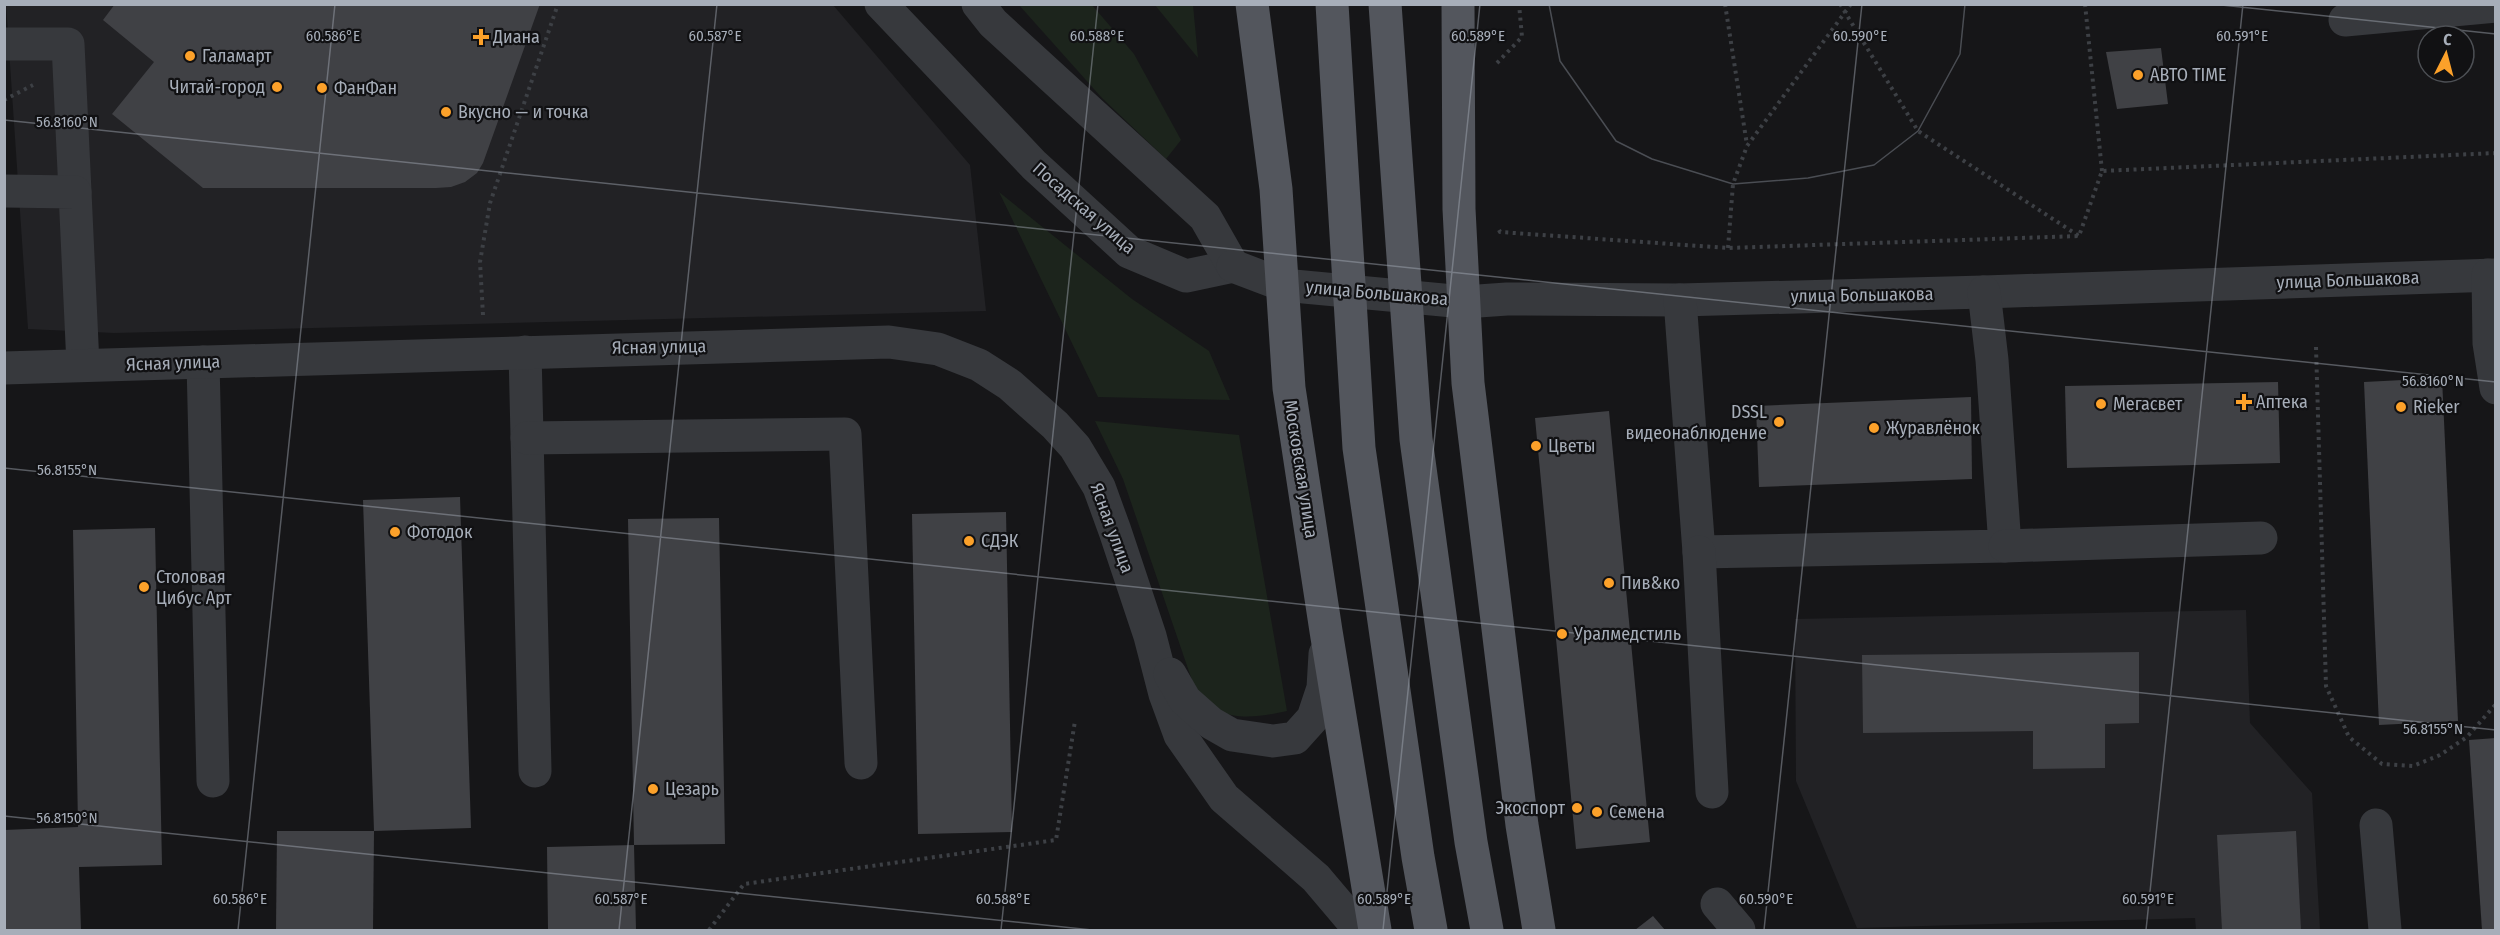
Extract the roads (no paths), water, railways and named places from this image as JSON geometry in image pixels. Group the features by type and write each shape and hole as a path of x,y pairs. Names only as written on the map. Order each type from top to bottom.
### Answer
{"main road":[{"name":"Московская улица","path":"1252,4 1276,189 1288,388 1375,930"},
{"path":"1332,4 1359,448 1418,857 1431,930"},
{"path":"1385,4 1416,439 1471,842 1487,930"},
{"path":"1458,4 1459,209 1468,383 1522,825 1539,930"}],"street":[{"name":"Посадская улица","path":"881,4 1034,165 1129,252 1186,276 1233,266"},
{"path":"978,4 993,23 1205,217 1233,266"},
{"path":"2345,20 2496,6"},
{"path":"4,44 68,44 83,365"},
{"path":"4,191 75,192"},
{"name":"улица Большакова","path":"1233,266 1283,285 1464,302 1507,299 1680,300 2492,275"},
{"path":"2492,275 2489,343 2496,388"},
{"path":"1984,292 1992,360 2005,546"},
{"path":"1680,300 1699,552 1713,792"},
{"name":"Ясная улица","path":"4,368 889,342 938,349 979,365 1010,385 1055,425 1075,447 1091,470 1115,531 1150,636"},
{"path":"525,352 535,771"},
{"path":"203,362 213,781"},
{"path":"527,438 844,434 861,763"},
{"path":"1699,552 2261,538"},
{"path":"1150,636 1185,700 1211,723 1232,735 1273,741 1295,738 1313,718 1323,688 1326,632"},
{"path":"1150,636 1165,694 1180,735 1202,769 1224,798 1316,878 1360,930"},
{"path":"2376,825 2385,930"},
{"path":"1717,904 1739,930"}],"tram line":[{"path":"1549,4 1560,61 1616,141 1652,159 1733,184 1808,178 1874,165 1918,131 1960,54 1965,4"}],"place":[{"name":"Диана","path":"481,37"},
{"name":"Галамарт","path":"190,56"},
{"name":"АВТО TIME","path":"2138,75"},
{"name":"Читай-город","path":"277,87"},
{"name":"ФанФан","path":"322,88"},
{"name":"Вкусно — и точка","path":"446,112"},
{"name":"Аптека","path":"2244,402"},
{"name":"Мегасвет","path":"2101,404"},
{"name":"Rieker","path":"2401,407"},
{"name":"DSSL видеонаблюдение","path":"1779,422"},
{"name":"Журавлёнок","path":"1874,428"},
{"name":"Цветы","path":"1536,446"},
{"name":"Фотодок","path":"395,532"},
{"name":"СДЭК","path":"969,541"},
{"name":"Пив&ко","path":"1609,583"},
{"name":"Столовая Цибус Арт","path":"144,587"},
{"name":"Уралмедстиль","path":"1562,634"},
{"name":"Цезарь","path":"653,789"},
{"name":"Экоспорт","path":"1577,808"},
{"name":"Семена","path":"1597,812"}]}
